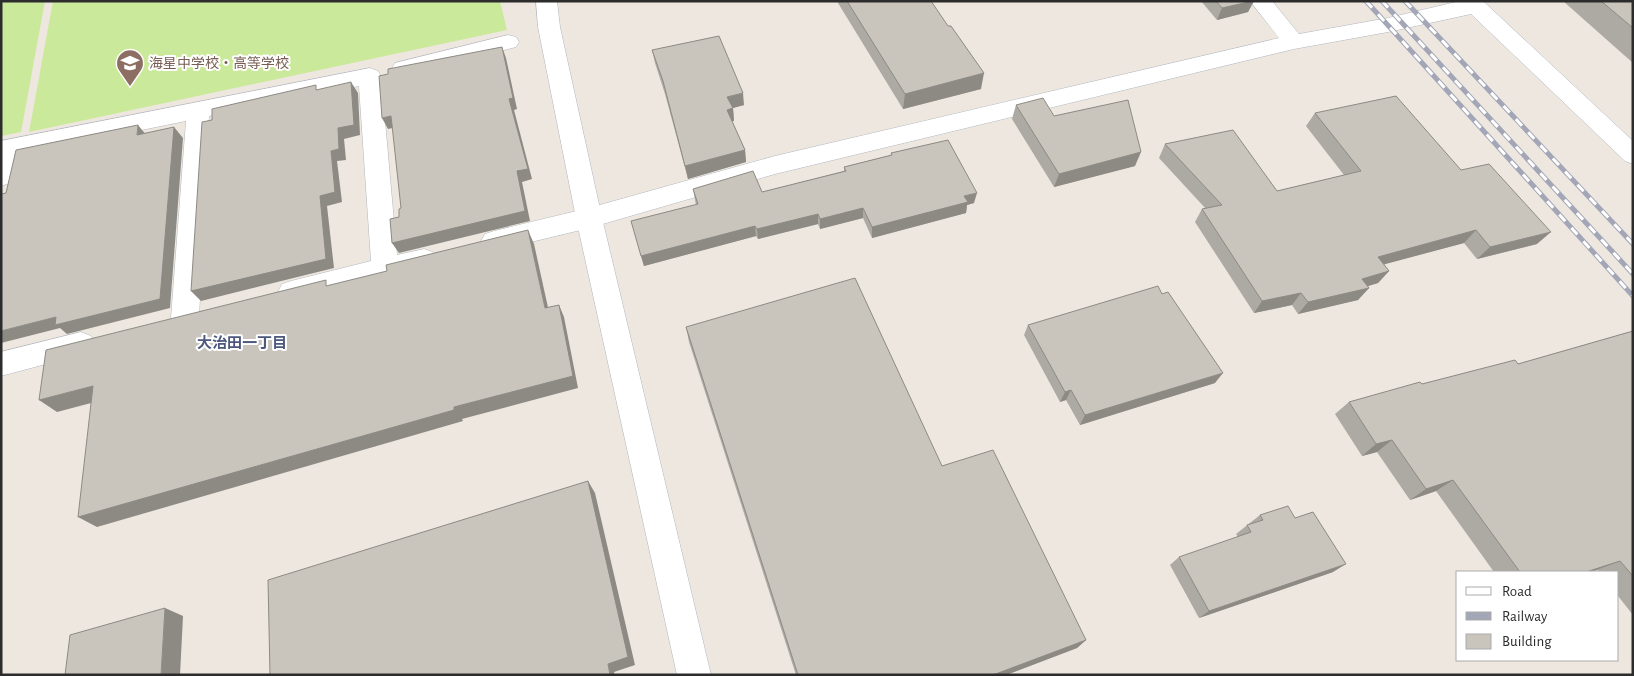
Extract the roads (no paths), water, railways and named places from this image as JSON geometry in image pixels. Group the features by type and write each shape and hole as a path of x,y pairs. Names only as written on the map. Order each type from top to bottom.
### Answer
{"street":[{"path":"546,1 553,47 589,218 694,675"},
{"path":"1260,1 1294,42"},
{"path":"271,297 589,218 775,165 1294,42 1379,27 1472,4 1633,155"},
{"path":"1,177 4,150 370,76 508,42"},
{"path":"370,76 385,269"},
{"path":"198,110 175,320 214,311"},
{"path":"1,364 108,337"}],"railway":[{"path":"1366,1 1633,296"},
{"path":"1382,1 1633,274"},
{"path":"1405,1 1633,244"}],"place":[{"name":"海星中学校・高等学校","path":"130,87"}],"district":[{"name":"大治田一丁目","path":"242,343"}]}
